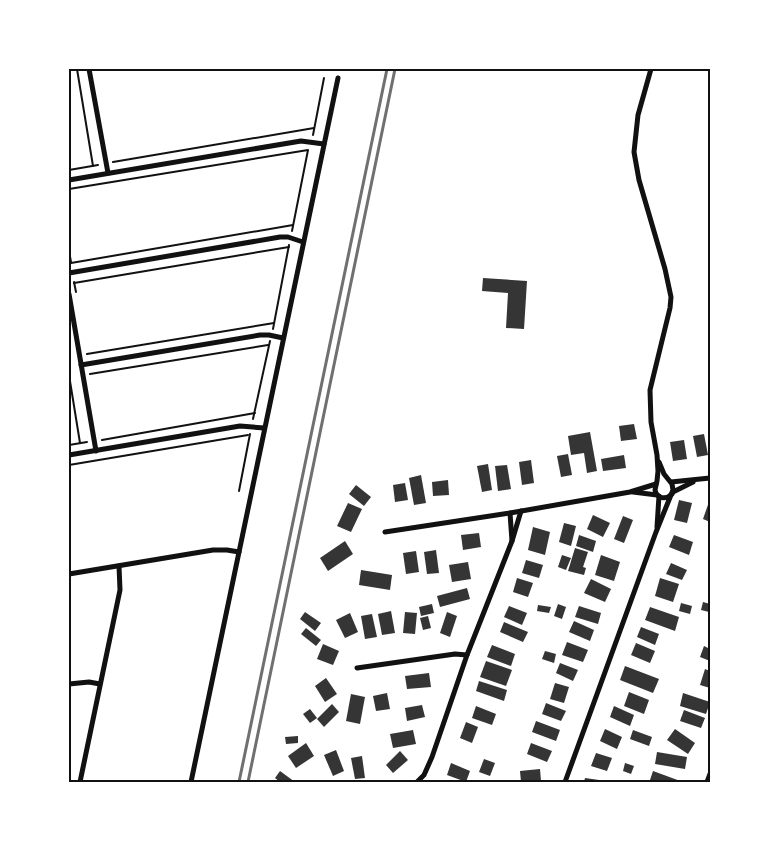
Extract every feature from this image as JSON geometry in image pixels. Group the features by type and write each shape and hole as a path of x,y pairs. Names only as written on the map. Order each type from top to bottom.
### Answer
{"street":[{"path":"90,69 108,173"},
{"path":"565,782 673,487 664,474 657,455 651,422 650,390 671,297 665,269 639,180 634,152 638,115 651,69"},
{"path":"191,782 338,78"},
{"path":"69,180 301,141 324,144"},
{"path":"69,273 215,250 280,237 303,242"},
{"path":"69,294 96,451"},
{"path":"81,365 260,335 283,338"},
{"path":"69,455 240,426 264,428"},
{"path":"656,532 659,507 658,496 655,490 657,455"},
{"path":"385,532 630,492 663,479 670,481 710,478"},
{"path":"630,492 664,498 695,480"},
{"path":"417,782 424,775 432,757 466,655 512,541 521,511"},
{"path":"510,513 512,521 510,538 512,541"},
{"path":"69,574 213,550 239,552"},
{"path":"80,782 120,590 118,566"},
{"path":"357,668 455,654 466,655"},
{"path":"69,684 89,682 100,684"},
{"path":"707,782 710,774"}],"path":[{"path":"77,69 94,166"},
{"path":"312,141 324,78"},
{"path":"69,170 314,128"},
{"path":"69,189 308,150 252,426"},
{"path":"71,263 293,225"},
{"path":"74,283 289,247"},
{"path":"87,354 274,323"},
{"path":"90,374 269,345"},
{"path":"69,375 80,443"},
{"path":"69,445 255,413"},
{"path":"69,465 250,434 239,491"}],"building":[{"path":"483,278 527,281 524,329 506,328 508,293 482,291"},
{"path":"634,424 637,439 621,441 619,426"},
{"path":"590,432 597,471 587,473 584,453 571,455 568,436"},
{"path":"704,434 708,455 697,457 693,436"},
{"path":"684,440 687,459 673,461 670,442"},
{"path":"568,454 572,475 561,477 557,456"},
{"path":"624,455 626,468 603,471 601,459"},
{"path":"531,460 534,483 522,485 519,462"},
{"path":"488,464 492,490 482,492 477,466"},
{"path":"507,465 511,489 498,491 495,466"},
{"path":"421,475 426,503 414,505 409,478"},
{"path":"448,480 449,495 433,496 432,482"},
{"path":"405,483 408,500 395,502 393,485"},
{"path":"356,485 371,497 364,506 349,494"},
{"path":"710,499 710,522 703,519"},
{"path":"679,500 692,503 687,523 674,520"},
{"path":"348,503 362,509 351,532 337,526"},
{"path":"593,515 610,523 603,537 587,529"},
{"path":"623,516 633,520 624,543 614,539"},
{"path":"564,523 576,526 571,546 559,542"},
{"path":"533,527 550,532 545,555 528,550"},
{"path":"479,533 481,547 463,550 461,535"},
{"path":"579,535 596,541 593,552 576,546"},
{"path":"674,535 693,542 689,555 669,547"},
{"path":"345,541 353,554 328,571 320,558"},
{"path":"575,548 588,552 583,567 586,568 584,575 568,571"},
{"path":"436,550 439,573 427,574 424,552"},
{"path":"416,551 419,572 406,574 403,553"},
{"path":"562,555 571,558 566,570 558,567"},
{"path":"601,555 620,562 614,581 595,575"},
{"path":"526,560 543,565 539,578 522,573"},
{"path":"468,562 471,579 452,582 449,565"},
{"path":"671,563 687,570 682,580 666,574"},
{"path":"361,570 392,575 390,590 359,585"},
{"path":"517,578 533,583 528,597 513,592"},
{"path":"660,578 679,584 673,602 655,596"},
{"path":"591,579 611,589 605,602 584,593"},
{"path":"467,588 470,599 440,607 437,596"},
{"path":"703,602 710,604 709,612 701,610"},
{"path":"681,603 692,606 690,614 679,611"},
{"path":"432,604 434,613 421,616 419,607"},
{"path":"558,604 566,607 562,619 554,616"},
{"path":"538,605 551,607 549,613 537,611"},
{"path":"509,606 527,613 522,625 504,617"},
{"path":"579,606 601,613 598,624 575,617"},
{"path":"650,607 679,617 675,631 645,620"},
{"path":"391,611 395,633 382,635 378,614"},
{"path":"305,612 321,623 315,631 300,619"},
{"path":"405,612 417,613 415,634 403,633"},
{"path":"447,612 457,616 450,637 440,633"},
{"path":"350,613 358,632 345,638 336,620"},
{"path":"372,614 377,637 365,639 361,616"},
{"path":"428,616 431,628 423,630 420,618"},
{"path":"574,621 594,630 590,641 569,632"},
{"path":"504,622 528,632 523,642 500,632"},
{"path":"641,627 659,634 655,645 637,637"},
{"path":"306,628 321,640 316,646 301,634"},
{"path":"567,642 588,650 583,662 562,655"},
{"path":"636,643 655,651 650,663 631,655"},
{"path":"323,644 339,651 333,665 317,659"},
{"path":"492,645 515,654 511,666 487,657"},
{"path":"704,646 710,649 710,661 700,657"},
{"path":"545,651 556,654 554,663 542,659"},
{"path":"486,661 512,670 506,686 480,677"},
{"path":"560,663 578,670 573,681 556,673"},
{"path":"625,666 659,679 653,693 620,680"},
{"path":"705,669 710,671 710,688 700,685"},
{"path":"429,673 431,687 407,689 405,676"},
{"path":"326,678 337,694 325,702 315,686"},
{"path":"479,681 507,690 504,701 476,691"},
{"path":"555,683 569,687 564,703 550,699"},
{"path":"629,692 649,700 644,714 624,706"},
{"path":"387,693 390,709 376,711 373,696"},
{"path":"683,693 710,702 706,714 680,706"},
{"path":"351,694 365,697 360,724 346,721"},
{"path":"546,703 566,711 561,721 542,714"},
{"path":"332,704 339,712 324,727 317,719"},
{"path":"422,705 425,717 407,721 405,708"},
{"path":"476,706 496,714 492,725 472,718"},
{"path":"614,706 634,715 630,726 610,717"},
{"path":"310,709 317,718 310,723 303,714"},
{"path":"684,710 705,718 701,728 680,721"},
{"path":"536,721 560,730 556,741 532,732"},
{"path":"466,722 478,727 472,743 460,738"},
{"path":"605,729 622,737 617,749 600,741"},
{"path":"675,729 695,743 688,754 667,740"},
{"path":"413,730 416,744 393,748 390,734"},
{"path":"633,730 652,737 649,746 630,739"},
{"path":"298,736 298,743 286,744 285,737"},
{"path":"306,743 314,756 296,768 288,756"},
{"path":"531,743 552,751 547,762 527,754"},
{"path":"336,750 344,771 333,776 324,755"},
{"path":"400,751 408,760 393,773 386,765"},
{"path":"657,752 687,757 685,769 655,764"},
{"path":"596,753 612,758 607,771 591,766"},
{"path":"362,756 365,778 355,779 351,758"},
{"path":"484,759 495,763 490,776 479,772"},
{"path":"451,763 470,771 466,782 447,775"},
{"path":"625,763 634,766 631,774 623,771"},
{"path":"540,769 541,781 521,782 520,771"},
{"path":"280,771 295,782 280,782 275,778"},
{"path":"653,771 683,782 654,782 650,780"},
{"path":"585,778 606,781 606,782 584,782"}],"railway":[{"path":"239,782 387,69"},
{"path":"248,782 395,69"}]}
